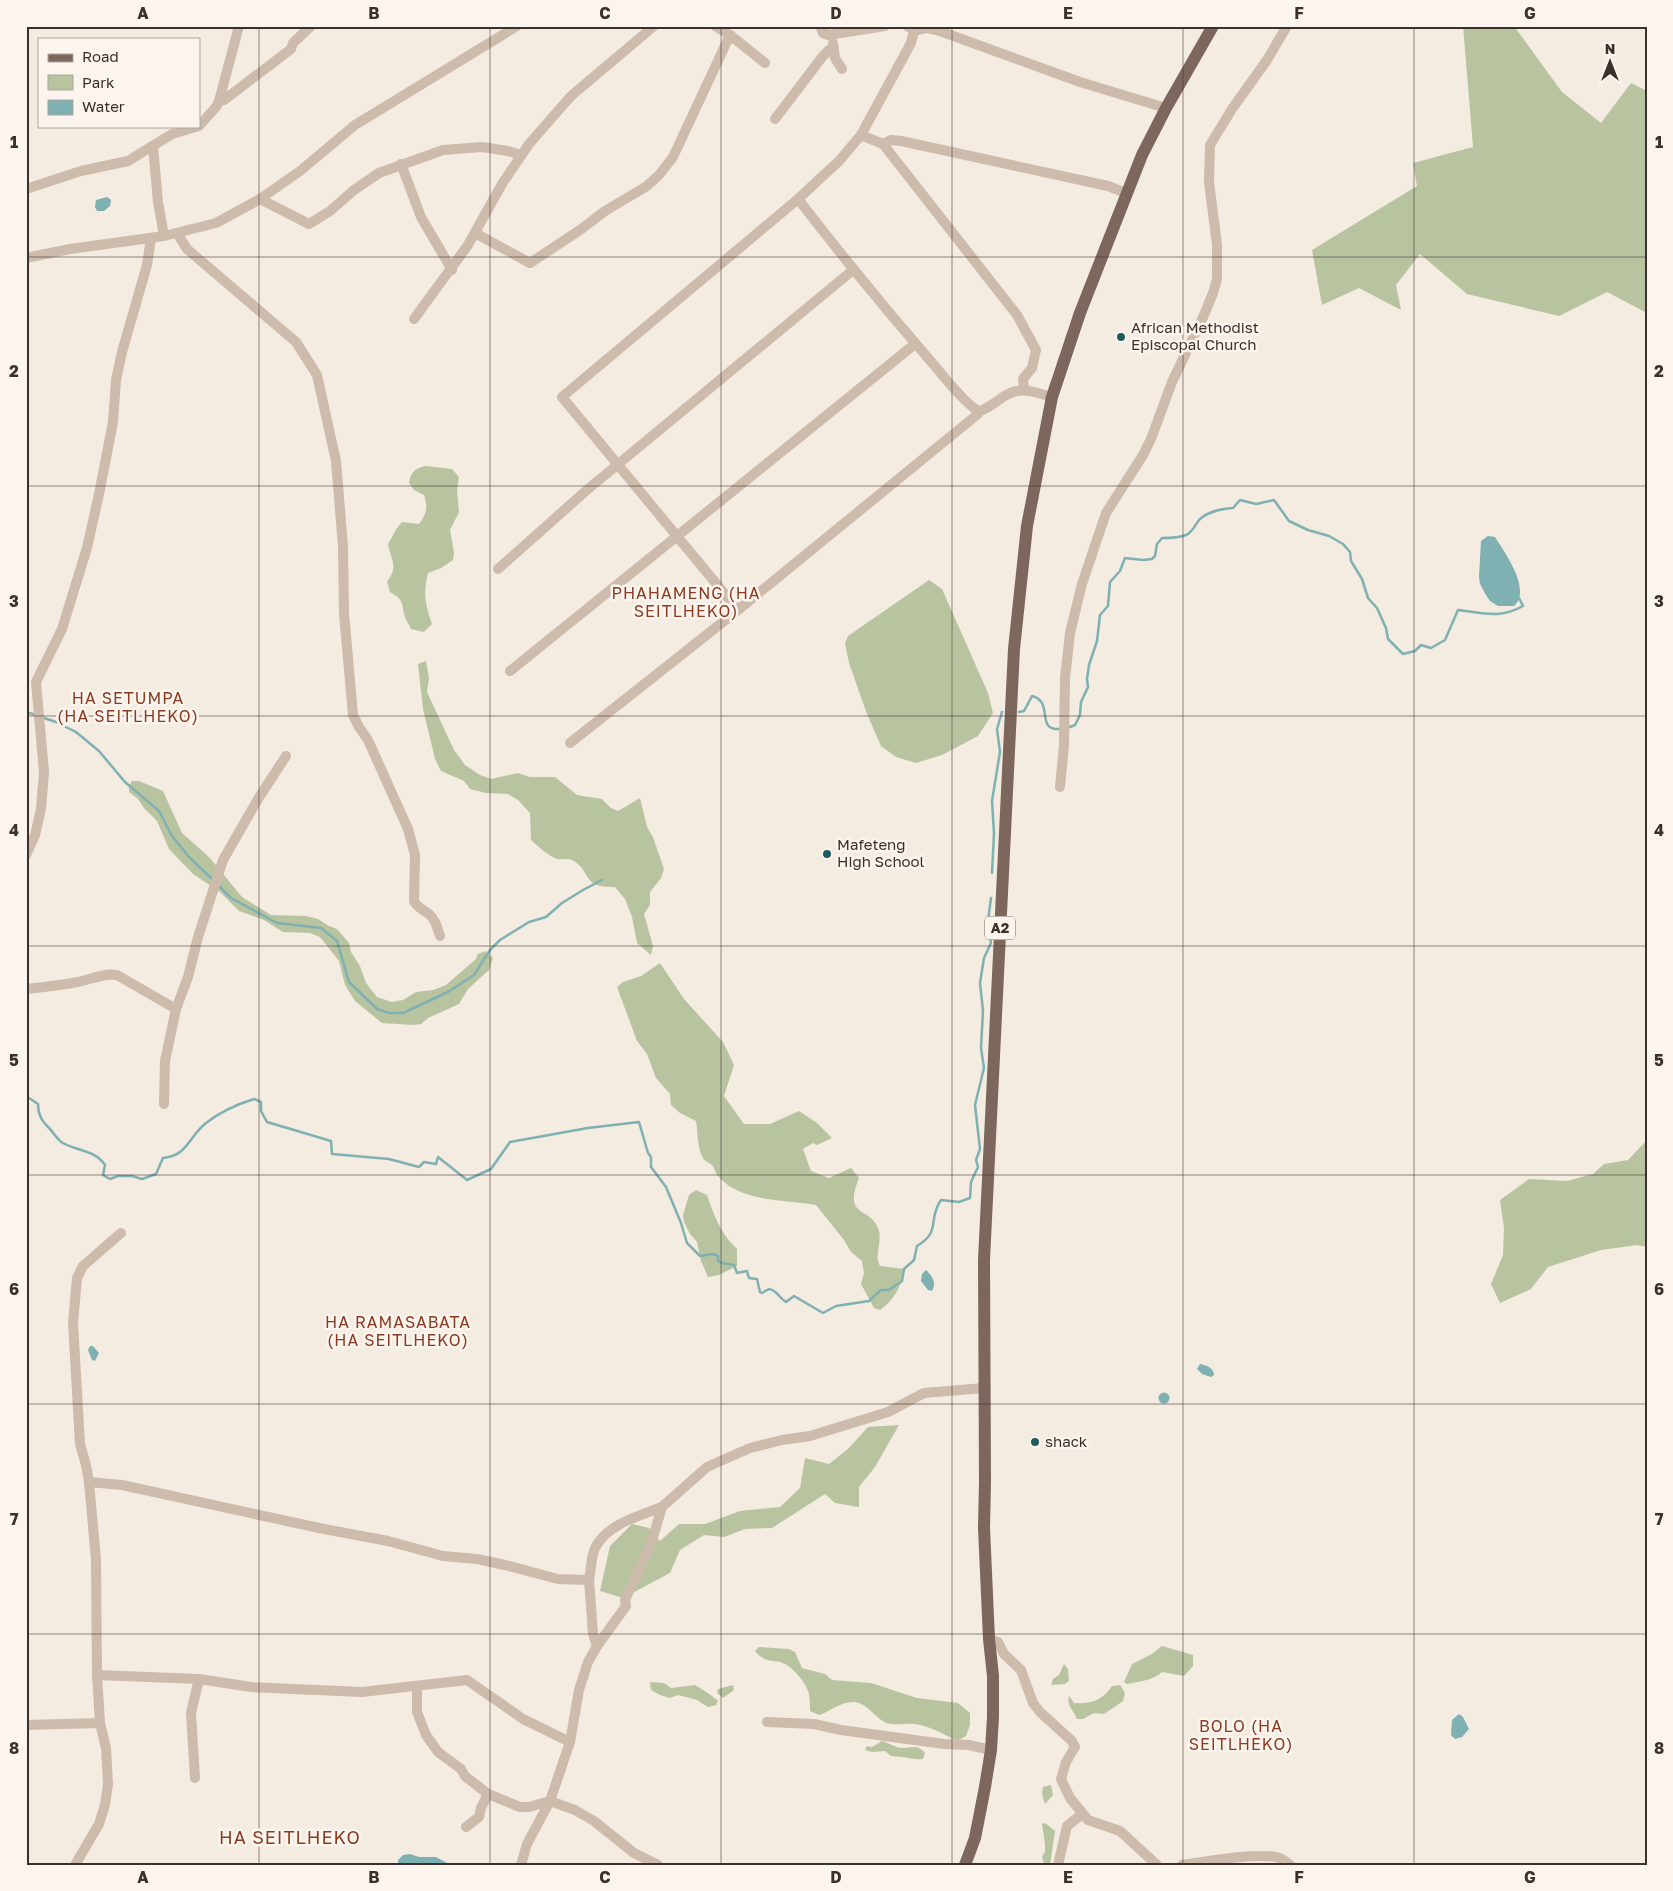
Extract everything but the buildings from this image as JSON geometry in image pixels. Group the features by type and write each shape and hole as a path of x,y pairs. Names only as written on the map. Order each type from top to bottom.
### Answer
{"main road":[{"name":"A2","path":"966,1865 975,1838 991,1750 993,1676 989,1639 984,1528 986,1206 995,1058 1014,649 1027,526 1052,397 1080,313 1142,156 1166,108 1213,26"}],"street":[{"path":"200,125 219,101 239,26"},
{"path":"219,101 224,100 291,49 293,43 311,26"},
{"path":"26,258 70,249 164,236 216,223 260,200 300,171 355,125 517,26"},
{"path":"414,319 452,270 502,184 529,144 571,96 654,26"},
{"path":"715,26 730,35 765,63"},
{"path":"820,26 823,33 833,34 885,26"},
{"path":"1060,787 1064,746 1065,678 1070,633 1087,569 1106,513 1151,439 1172,382 1204,316 1217,279 1217,245 1208,164 1210,145 1232,109 1267,60 1286,26"},
{"path":"738,610 562,397 798,199 839,161 861,135 911,42 913,28 937,30 1064,77 1166,108"},
{"path":"833,34 832,48 842,69"},
{"path":"475,232 530,264 604,211 647,186 659,175 673,157 730,35"},
{"path":"776,119 823,56 832,48"},
{"path":"26,189 81,171 128,161 172,134 192,128"},
{"path":"861,135 883,144 1017,315 1036,350 1032,368 1023,379 1024,390"},
{"path":"883,144 891,140 901,141 1108,186 1126,193"},
{"path":"153,146 158,202 164,236"},
{"path":"260,200 309,224 330,211 354,190 379,173 443,150 482,147 521,155"},
{"path":"401,164 421,216 452,270"},
{"path":"798,199 853,270 915,344 973,408 980,411"},
{"path":"177,233 187,249 296,342 317,375 336,461 343,546 344,613 354,715 359,727 368,740 408,829 415,855 414,901 416,906 428,913 435,921 440,936"},
{"path":"26,855 35,835 44,772 31,681 62,629 87,548 111,431 116,380 147,265 151,238"},
{"path":"498,569 618,465 853,270"},
{"path":"510,671 915,344"},
{"path":"570,743 738,610 980,411 986,409 1008,393 1024,390 1052,397"},
{"path":"164,1104 166,1061 176,1009 188,977 198,937 223,860 258,799 286,756"},
{"path":"26,989 56,986 108,974 117,975 176,1009"},
{"path":"76,1865 99,1824 105,1805 108,1784 106,1748 100,1723 97,1675 97,1588 89,1482 80,1444 73,1323 77,1278 83,1266 121,1233"},
{"path":"597,1646 593,1634 589,1580 595,1548 608,1532 626,1520 662,1507 707,1467 750,1448 782,1440 810,1436 880,1415 924,1393 984,1388"},
{"path":"89,1482 122,1485 388,1541 443,1556 477,1559 505,1565 558,1579 589,1580"},
{"path":"521,1865 527,1844 550,1801 570,1742 578,1690 588,1662 597,1646 626,1606 626,1600 656,1530 662,1507"},
{"path":"989,1639 998,1642 1004,1654 1021,1670 1033,1703 1037,1708 1072,1741 1075,1748 1066,1762 1061,1779 1070,1798 1088,1820 1120,1831 1157,1865"},
{"path":"97,1675 199,1679 251,1687 362,1692 467,1680 523,1719 570,1742"},
{"path":"195,1778 191,1713 199,1679"},
{"path":"416,1686 417,1712 426,1735 438,1752 461,1769 465,1776 488,1794 520,1807 529,1807 550,1801 575,1810 594,1820 634,1852 658,1865"},
{"path":"767,1722 814,1724 841,1730 944,1744 969,1745 991,1750"},
{"path":"26,1725 100,1723"},
{"path":"466,1827 479,1817 488,1794"},
{"path":"1058,1865 1067,1826 1082,1814"},
{"path":"1182,1865 1269,1856 1278,1857 1290,1865"}],"green space":[{"path":"1463,26 1514,26 1562,92 1601,123 1631,83 1647,91 1647,313 1607,292 1559,316 1467,294 1420,254 1396,285 1401,310 1359,288 1322,305 1312,250 1417,186 1413,163 1473,147"},
{"path":"426,466 452,469 459,477 457,491 459,512 450,530 454,553 453,560 441,568 428,573 426,598 432,624 424,632 411,629 401,601 390,592 387,582 393,572 393,563 388,544 397,528 402,522 419,524 424,517 426,503 424,495 414,490 409,483 414,471"},
{"path":"929,580 942,589 988,693 993,713 978,736 942,755 916,763 896,757 881,746 867,714 849,663 845,643 848,636"},
{"path":"426,661 429,679 427,692 454,750 465,765 480,775 491,779 518,773 530,777 555,777 577,795 602,799 611,808 618,811 640,798 647,827 653,837 664,869 661,878 650,892 650,905 644,914 653,946 651,955 637,943 632,917 625,899 615,887 596,885 588,878 583,869 572,860 557,859 543,851 531,840 530,813 518,800 508,794 486,793 470,789 464,781 441,771 435,759 423,709 418,664"},
{"path":"132,781 139,781 163,791 182,833 210,858 242,897 271,915 305,916 318,919 337,929 349,943 351,952 360,966 366,983 377,997 392,1002 403,1000 416,992 433,990 446,985 476,959 478,954 485,951 493,958 489,970 468,989 459,1004 428,1018 421,1024 382,1023 355,1001 345,985 339,961 320,937 310,933 283,932 264,920 239,911 220,892 193,874 169,849 157,821 138,799 129,792 129,786"},
{"path":"660,963 684,999 723,1042 734,1065 724,1096 744,1124 770,1124 799,1111 817,1123 832,1138 817,1145 813,1143 803,1149 811,1171 829,1178 851,1168 859,1178 854,1200 856,1206 871,1218 879,1231 878,1262 880,1266 904,1269 896,1292 880,1310 874,1308 861,1284 864,1273 862,1261 851,1252 844,1240 816,1205 764,1198 738,1191 727,1185 717,1175 712,1165 703,1158 699,1145 696,1121 680,1113 671,1105 670,1094 656,1078 647,1054 637,1041 617,987 623,982 641,976"},
{"path":"1647,1140 1647,1247 1637,1245 1601,1250 1548,1267 1531,1289 1500,1303 1491,1284 1503,1255 1504,1228 1500,1200 1529,1179 1567,1181 1593,1174 1604,1164 1628,1160"},
{"path":"696,1190 707,1195 719,1224 737,1249 737,1266 719,1275 708,1277 701,1261 697,1242 690,1234 684,1222 683,1215 689,1195"},
{"path":"899,1425 875,1467 859,1487 859,1507 835,1503 825,1494 772,1528 745,1529 724,1537 704,1535 680,1550 670,1573 623,1598 600,1591 610,1546 632,1524 649,1528 660,1541 679,1524 705,1524 740,1511 780,1507 800,1488 805,1458 829,1464 849,1448 868,1427"},
{"path":"1162,1646 1193,1655 1193,1666 1184,1676 1162,1672 1146,1680 1127,1684 1124,1682 1132,1664 1152,1654"},
{"path":"759,1647 789,1649 795,1652 802,1668 825,1674 832,1680 871,1683 917,1698 958,1703 970,1713 970,1725 966,1736 957,1741 920,1725 887,1723 864,1705 855,1702 841,1705 819,1715 810,1711 808,1691 797,1674 780,1662 766,1660 761,1657 755,1651"},
{"path":"1064,1664 1068,1669 1069,1681 1065,1684 1051,1685 1053,1679 1059,1675"},
{"path":"650,1682 664,1683 671,1688 695,1685 718,1701 716,1705 708,1707 697,1700 678,1695 670,1698 651,1690"},
{"path":"733,1685 734,1690 723,1698 717,1693 718,1689"},
{"path":"1120,1685 1125,1693 1123,1701 1104,1714 1094,1713 1083,1719 1077,1719 1069,1705 1069,1696 1074,1703 1091,1702 1104,1695 1112,1686"},
{"path":"882,1741 900,1748 920,1748 925,1753 923,1759 891,1756 885,1751 872,1752 865,1750 867,1746 872,1747"},
{"path":"1051,1785 1053,1795 1045,1804 1042,1794 1043,1787"},
{"path":"1045,1823 1055,1831 1050,1865 1044,1865 1042,1856 1045,1852 1045,1844 1042,1824"}],"water":[{"path":"107,197 111,200 110,206 104,211 97,211 95,207 96,200"},
{"path":"1488,536 1495,537 1519,581 1519,599 1514,606 1498,606 1490,601 1480,584 1481,541"},
{"path":"926,1270 934,1282 932,1291 928,1290 921,1281 922,1274"},
{"path":"90,1346 93,1346 99,1353 95,1361 92,1360 88,1350"},
{"path":"1200,1364 1211,1369 1214,1375 1211,1377 1202,1374 1197,1369"},
{"path":"1164,1392 1170,1398 1164,1404 1158,1398"},
{"path":"1459,1714 1463,1717 1469,1729 1462,1737 1455,1739 1451,1735 1452,1720"},
{"path":"410,1854 419,1857 436,1857 451,1865 398,1865 398,1860 403,1855"}],"waterway":[{"path":"1067,728 1075,725 1080,715 1081,702 1088,687 1089,665 1097,641 1100,615 1108,606 1110,582 1120,571 1125,558 1152,559 1155,556 1157,544 1162,538 1186,535 1206,514 1233,508 1240,500 1256,504 1274,500 1289,521 1308,530 1329,536 1343,544 1350,552 1351,561 1362,579 1368,598 1377,608 1386,628 1388,639 1403,654 1415,651 1421,645 1431,648 1445,640 1458,610 1492,614 1507,613 1523,606 1519,598"},
{"path":"1019,712 1024,711 1032,696 1039,699 1042,704 1048,726 1061,729"},
{"path":"26,712 36,715"},
{"path":"992,873 994,833 992,801 1000,752 997,729 1002,712"},
{"path":"41,717 76,732 99,751 125,782 159,811 172,836 189,857 213,880"},
{"path":"217,884 231,898 277,923 321,928 337,941 349,982 377,1009 389,1013 403,1013 448,992 474,975 490,950 500,940 529,922 546,917 562,903 602,880"},
{"path":"26,1096 38,1104 42,1120 59,1140 68,1146 96,1156 105,1165 103,1175 110,1179 118,1176 132,1176 142,1179 156,1174 163,1158 172,1156 183,1149 206,1123 217,1115 254,1099 261,1102 261,1111 267,1122 331,1141 332,1154 389,1159 419,1167 424,1162 436,1164 438,1157 467,1180 491,1169 510,1142 588,1128 639,1122 648,1153 651,1157 651,1167 666,1187 687,1243 700,1256 713,1254 718,1256 718,1261 734,1265 737,1273 747,1271 749,1278 757,1279 760,1292 772,1290 786,1302 794,1296 823,1313 836,1306 869,1301 881,1290 889,1290 902,1281 904,1269 914,1260 917,1246 925,1241 932,1230 937,1207 941,1200 959,1202 970,1198 971,1182 978,1167 976,1160 980,1149 975,1105 984,1068 981,1048 983,1011 980,983 984,958 991,943 988,921 991,898"}],"place":[{"name":"African Methodist Episcopal Church","path":"1121,337"},
{"name":"Mafeteng High School","path":"827,854"},
{"name":"shack","path":"1035,1442"}],"district":[{"name":"PHAHAMENG (HA SEITLHEKO)","path":"686,602"},
{"name":"HA SETUMPA (HA SEITLHEKO)","path":"128,707"},
{"name":"HA RAMASABATA (HA SEITLHEKO)","path":"398,1331"},
{"name":"BOLO (HA SEITLHEKO)","path":"1241,1735"},
{"name":"HA SEITLHEKO","path":"290,1838"}]}
